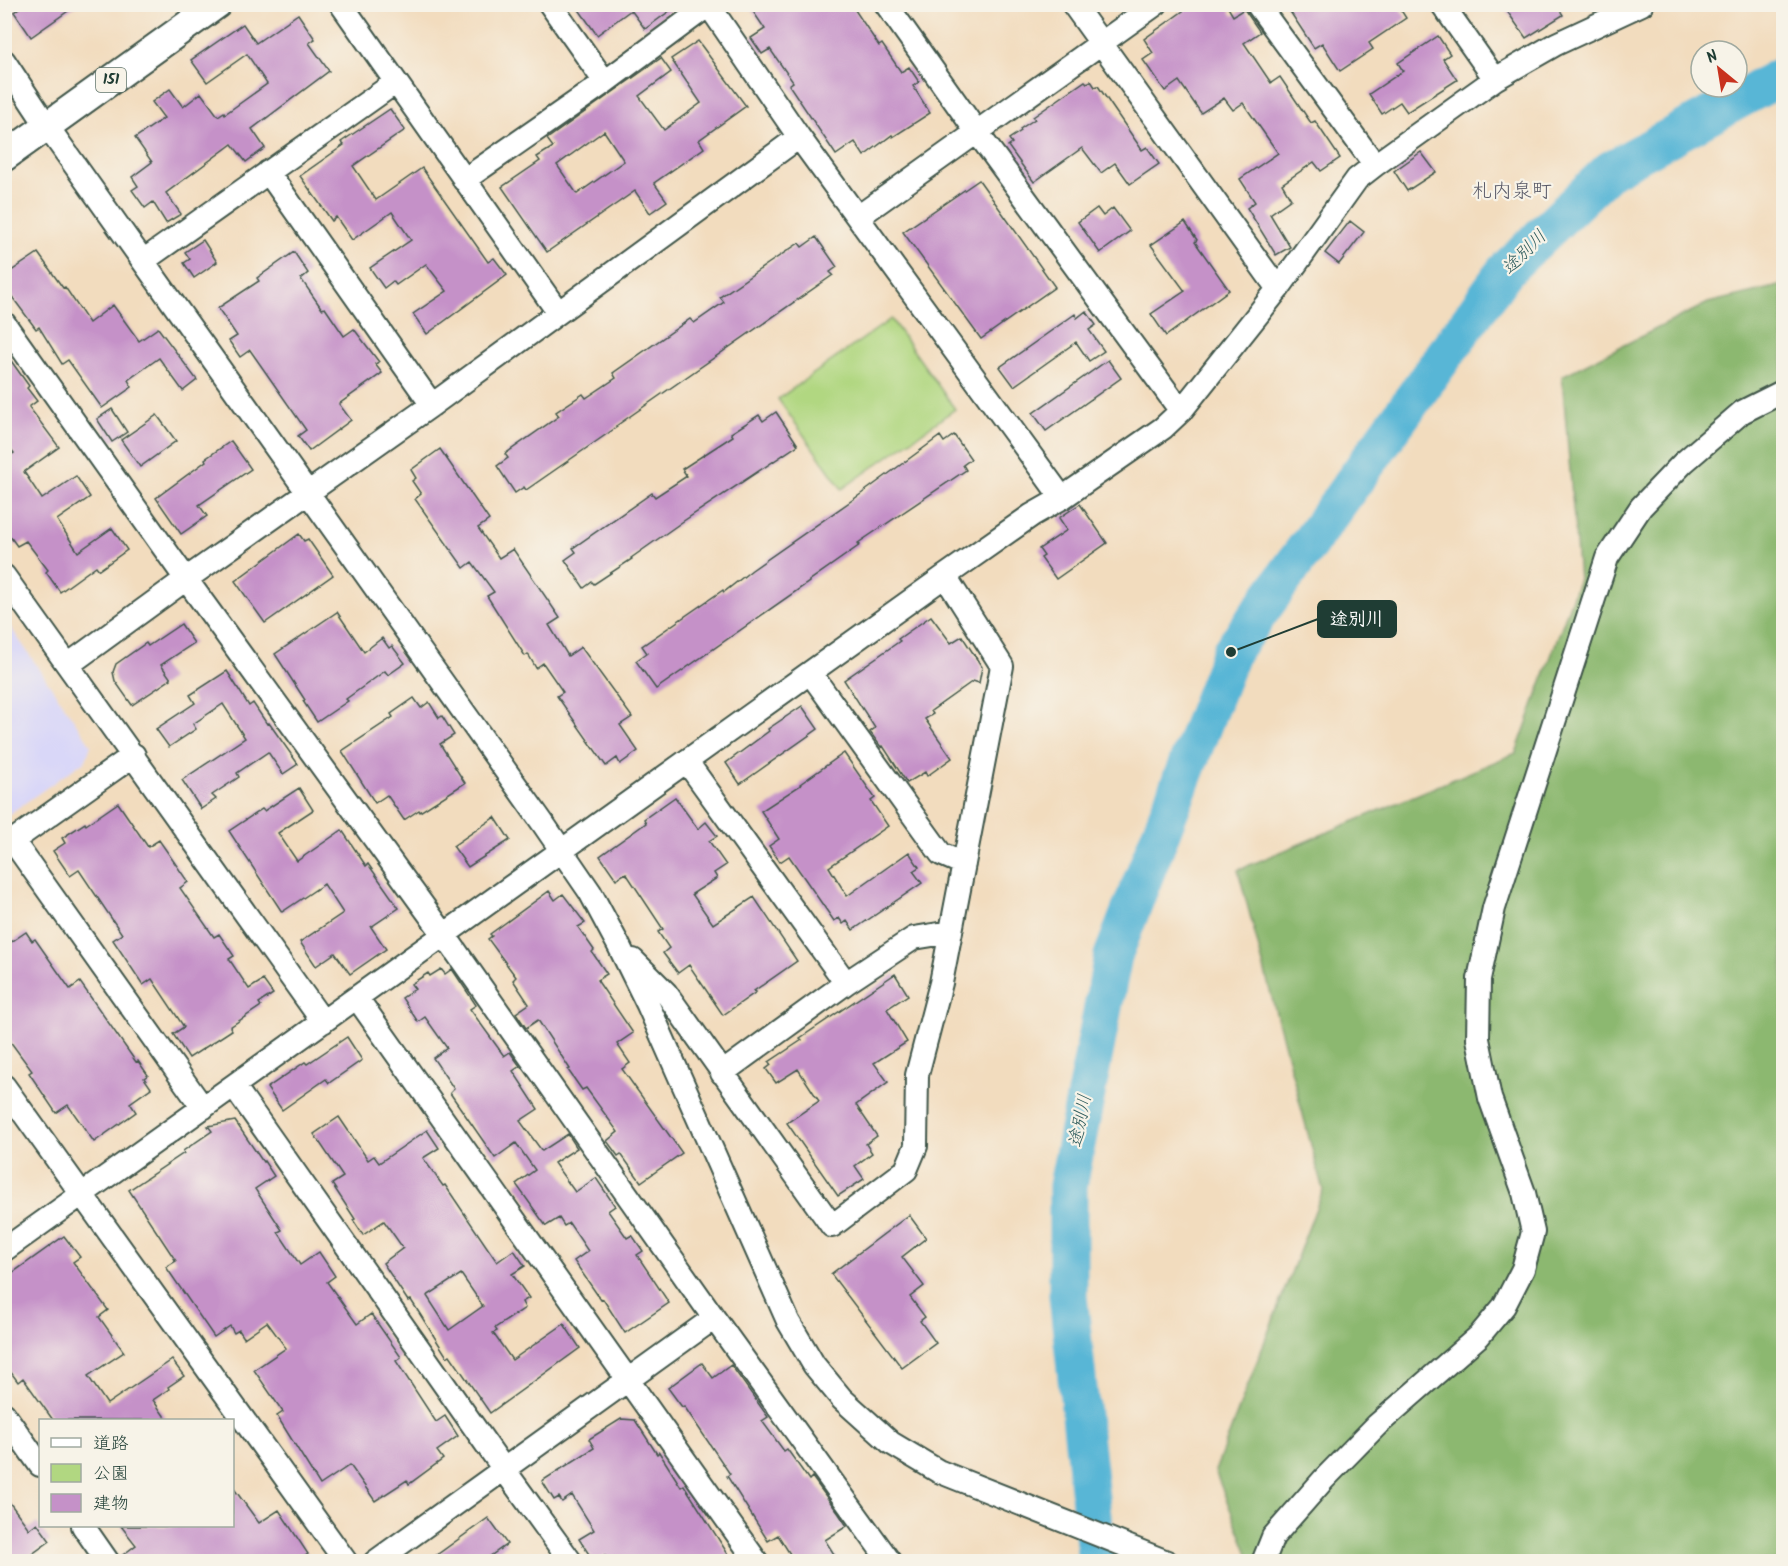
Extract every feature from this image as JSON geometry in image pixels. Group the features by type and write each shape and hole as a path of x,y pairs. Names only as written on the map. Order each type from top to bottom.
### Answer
{"main road":[{"name":"151","path":"4,156 217,4"}],"street":[{"path":"341,4 558,312"},
{"path":"550,4 606,82"},
{"path":"886,4 976,132 1181,411"},
{"path":"1073,4 1278,289"},
{"path":"858,217 1156,4"},
{"path":"1257,4 1375,165"},
{"path":"1442,4 1496,78"},
{"path":"4,1250 945,576 1163,428 1181,411 1278,289 1358,179 1496,78 1556,44 1642,4"},
{"path":"464,180 606,82 709,5 799,137 1062,498"},
{"path":"4,61 47,126 590,892 648,1005 788,1322 814,1365 842,1398 891,1443 938,1471 1167,1562"},
{"path":"143,261 396,82"},
{"path":"68,665 432,405 799,137"},
{"path":"268,172 432,405"},
{"path":"4,323 445,936 714,1318 890,1562"},
{"path":"1263,1562 1273,1537 1324,1479 1377,1425 1479,1336 1504,1306 1523,1269 1533,1232 1524,1192 1490,1098 1478,1039 1479,979 1494,908 1607,558 1641,507 1683,463 1742,412 1784,391"},
{"path":"4,576 323,1022"},
{"path":"619,946 666,993 832,1226 906,1170 916,1146 917,1075 941,983 1002,666 945,576"},
{"path":"811,674 941,854 964,864"},
{"path":"134,755 9,844 203,1108"},
{"path":"687,762 846,983"},
{"path":"722,1072 846,983 914,938 951,932"},
{"path":"357,998 757,1562"},
{"path":"4,1086 346,1562"},
{"path":"234,1086 571,1562"},
{"path":"375,1562 714,1318"},
{"path":"4,1414 39,1465"},
{"path":"84,1527 108,1562"}],"shaded area":[{"path":"5,619 91,745 86,760 5,817"}],"green space":[{"path":"1783,285 1783,1561 1251,1561 1215,1471 1323,1190 1238,870 1516,753 1579,579 1562,376 1708,303"},
{"path":"891,319 955,409 842,489 778,399"}],"building":[{"path":"24,4 78,4 31,37 14,12"},
{"path":"575,4 679,4 645,29 631,10 597,35"},
{"path":"748,4 851,4 879,46 882,44 901,72 909,67 919,82 913,86 930,113 893,137 892,135 864,156 855,142 836,155 789,85 793,82 770,49 762,54 751,38 765,29"},
{"path":"1193,4 1226,4 1233,16 1244,9 1260,32 1244,43 1271,83 1280,77 1311,123 1315,121 1340,158 1321,171 1314,162 1282,184 1291,199 1270,214 1290,247 1276,255 1247,208 1255,202 1240,179 1278,153 1243,103 1233,110 1224,98 1201,113 1179,81 1165,91 1143,60 1153,53 1144,39"},
{"path":"1285,4 1397,4 1406,18 1369,43 1373,49 1340,71 1322,43 1314,48"},
{"path":"1502,4 1556,4 1563,15 1526,38"},
{"path":"298,14 315,39 309,43 329,71 252,129 265,148 246,162 232,144 166,193 181,214 166,223 153,202 145,208 132,190 138,186 132,177 152,162 135,138 164,118 152,102 170,89 183,107 201,93 218,116 224,112 225,114 267,84 247,54 207,82 191,60 243,24 256,43"},
{"path":"1438,36 1450,54 1443,59 1457,80 1407,112 1400,102 1382,114 1369,94 1403,71 1398,63"},
{"path":"698,41 746,106 699,140 704,148 654,183 667,201 650,213 635,191 547,252 502,187 540,161 537,157 553,147 547,139 661,58 671,72 639,96 664,130 701,103 671,59","holes":["604,131 624,161 577,194 557,165"]},
{"path":"1085,81 1087,83 1091,81 1095,87 1098,86 1142,150 1147,147 1159,164 1130,184 1115,163 1101,173 1082,148 1034,182 1008,146 1012,143 1009,139 1035,119 1033,117"},
{"path":"390,109 405,130 353,166 376,200 422,168 488,262 494,258 507,275 427,334 413,314 447,291 426,264 396,285 393,281 384,288 370,268 411,240 392,212 352,240 336,217 332,221 300,176 344,145 341,142"},
{"path":"1421,152 1436,172 1407,191 1394,171"},
{"path":"979,180 1055,287 981,339 903,232"},
{"path":"1097,208 1103,216 1113,208 1130,231 1100,253 1078,222"},
{"path":"1350,221 1364,232 1339,264 1325,253"},
{"path":"1185,222 1197,240 1195,242 1229,290 1166,336 1151,314 1185,291 1151,245"},
{"path":"816,237 837,267 830,272 833,275 526,490 524,487 515,493 497,466 508,458 505,454 559,416 556,412 583,394 586,398 616,378 613,373 690,319 694,323 724,302 720,297 799,243 802,247"},
{"path":"203,240 217,262 194,278 184,263 190,259 185,252"},
{"path":"294,252 308,273 301,279 322,309 325,308 344,336 354,329 379,362 375,364 382,373 339,404 351,420 309,451 298,436 306,430 250,350 240,357 229,341 237,336 218,308 259,281 257,278"},
{"path":"38,253 63,288 65,287 89,323 113,305 139,341 158,328 197,380 183,391 159,358 128,380 132,387 102,408 68,360 62,364 39,327 36,329 4,286 4,276"},
{"path":"1086,311 1096,325 1089,330 1104,351 1089,361 1076,342 1014,386 1000,367 1075,314 1077,318"},
{"path":"4,351 37,401 29,407 59,447 24,472 42,499 76,476 90,497 57,520 78,552 112,528 127,550 99,570 96,566 60,592 46,572 48,570 26,541 17,546 4,528 4,459 14,453 4,440"},
{"path":"1108,360 1121,378 1046,431 1033,413"},
{"path":"112,409 127,432 112,442 97,419"},
{"path":"776,412 798,445 682,522 632,559 584,588 565,560 576,552 573,548 652,493 655,497 687,476 682,469 733,436 731,433 759,415 763,421"},
{"path":"157,415 176,441 140,467 121,440"},
{"path":"954,435 971,459 963,465 966,470 858,543 860,545 809,582 656,689 636,661 647,653 642,646 723,590 724,592 940,436 944,442"},
{"path":"231,441 251,469 199,505 207,516 181,534 156,498"},
{"path":"440,449 489,520 478,528 499,558 513,549 560,618 549,625 568,656 581,647 632,717 620,725 638,751 620,764 617,758 606,766 557,696 563,692 543,663 536,668 528,654 525,656 487,596 494,592 472,562 464,568 415,499 421,494 412,481 416,478 411,470"},
{"path":"1080,504 1107,543 1056,579 1041,558 1044,556 1039,549 1067,530 1059,518"},
{"path":"299,534 304,541 308,539 333,575 265,623 235,581"},
{"path":"337,612 364,652 382,638 389,648 392,646 405,663 388,675 385,671 317,722 275,654"},
{"path":"931,616 951,643 962,636 982,667 979,683 973,681 931,711 933,714 925,719 952,758 927,776 925,772 907,783 883,746 881,747 870,732 875,728 844,680"},
{"path":"181,624 194,643 161,665 171,679 132,705 115,681 113,672 116,664 146,643 148,646"},
{"path":"227,671 249,706 253,703 298,764 283,774 268,752 237,773 239,777 212,795 216,799 201,809 182,780 245,738 223,704 193,724 196,729 169,747 156,729 195,703 190,695"},
{"path":"414,698 421,708 429,702 439,718 442,716 454,735 440,744 465,783 404,820 387,795 375,803 342,751 393,717 391,714"},
{"path":"802,706 818,729 740,784 726,763 769,731 768,729"},
{"path":"844,753 875,798 871,801 888,826 829,867 847,896 909,852 919,867 913,871 922,883 853,930 847,921 843,924 839,918 834,921 789,856 780,862 769,846 779,839 761,811"},
{"path":"299,788 313,810 278,833 297,861 342,830 366,866 368,864 399,908 371,927 386,949 350,974 335,953 316,966 300,942 343,913 324,884 282,912 229,831"},
{"path":"675,797 698,829 706,822 717,836 709,841 726,865 714,873 717,878 692,894 713,924 754,897 797,961 723,1015 689,965 678,973 663,953 669,948 658,932 663,929 626,873 616,879 600,856 646,823 644,819"},
{"path":"118,803 148,847 159,840 188,882 180,888 214,937 219,934 234,956 229,959 249,989 263,980 273,994 259,1003 261,1006 230,1027 232,1030 189,1058 173,1034 184,1027 152,979 143,985 113,940 122,934 79,870 70,876 53,851 65,843 62,838"},
{"path":"495,817 510,840 468,867 453,846"},
{"path":"549,891 555,900 563,894 585,923 578,927 607,974 597,980 633,1033 617,1044 630,1063 622,1069 682,1153 641,1182 621,1154 618,1156 607,1141 618,1132 586,1088 582,1090 538,1020 526,1028 516,1013 529,1004 513,980 516,977 488,939 492,936 490,934"},
{"path":"26,932 32,941 35,939 70,989 80,982 136,1062 138,1061 148,1075 144,1078 151,1088 130,1103 136,1112 94,1142 68,1105 56,1113 29,1073 32,1071 4,1033 4,947"},
{"path":"441,969 445,974 452,969 476,1005 470,1009 504,1056 510,1052 520,1066 513,1071 538,1109 520,1121 542,1151 568,1134 577,1148 554,1163 575,1192 596,1178 615,1206 608,1211 627,1238 632,1235 643,1251 637,1255 669,1303 625,1333 574,1261 588,1251 569,1223 564,1226 559,1218 546,1226 516,1184 535,1170 516,1143 495,1158 450,1093 454,1089 433,1058 447,1048 425,1017 418,1022 402,998 415,989 411,984 428,973 430,976"},
{"path":"895,974 908,995 887,1009 907,1042 874,1063 888,1082 856,1105 877,1136 866,1144 872,1153 855,1166 864,1179 838,1196 787,1123 819,1101 798,1069 776,1083 766,1069 771,1065 769,1062 802,1040 800,1038"},
{"path":"347,1037 362,1060 329,1083 326,1079 282,1110 267,1088"},
{"path":"339,1117 368,1160 374,1156 379,1163 427,1130 439,1148 423,1158 443,1186 445,1185 497,1262 514,1250 525,1266 512,1274 529,1298 522,1302 525,1308 495,1328 497,1331 493,1333 512,1360 564,1324 580,1348 490,1413 450,1355 447,1357 411,1300 408,1301 383,1263 403,1248 384,1221 363,1235 332,1184 343,1177 314,1134","holes":["461,1274 483,1306 449,1330 427,1296"]},
{"path":"235,1121 274,1176 255,1189 282,1230 278,1232 300,1265 319,1252 335,1276 327,1282 357,1324 371,1314 401,1357 396,1361 436,1422 445,1416 458,1436 437,1451 443,1459 409,1484 407,1480 375,1501 350,1465 320,1485 277,1416 283,1412 254,1370 286,1348 267,1322 244,1338 239,1330 234,1333 230,1326 214,1337 166,1267 176,1261 129,1190 212,1131 208,1126"},
{"path":"909,1215 926,1238 902,1257 924,1286 910,1297 925,1317 920,1321 936,1343 902,1368 831,1274"},
{"path":"64,1236 80,1257 73,1262 108,1310 99,1317 124,1352 88,1376 107,1404 172,1360 184,1376 153,1400 166,1419 52,1419 23,1378 18,1382 4,1363 4,1279"},
{"path":"702,1363 713,1378 731,1365 768,1417 762,1421 784,1451 787,1449 809,1480 812,1477 839,1514 847,1526 825,1540 839,1562 795,1562 778,1535 768,1541 727,1476 730,1474 684,1406 682,1407 668,1388"},
{"path":"621,1419 635,1420 681,1487 684,1485 733,1562 609,1562 605,1555 594,1562 579,1539 594,1530 572,1495 562,1502 559,1497 554,1500 542,1481 594,1448 589,1439"},
{"path":"234,1489 259,1523 279,1510 308,1554 297,1562 121,1562 120,1557 136,1545 122,1527 234,1527"},
{"path":"4,1495 29,1529 37,1523 50,1541 21,1562 4,1562"},
{"path":"488,1518 507,1544 482,1562 427,1562"}],"waterway":[{"name":"途別川","path":"1097,1562 1068,1296 1068,1186 1113,956 1231,652 1505,271 1610,170 1784,75"}],"place":[{"name":"途別川","path":"1231,652"}],"district":[{"name":"札内泉町","path":"1512,192"}]}
